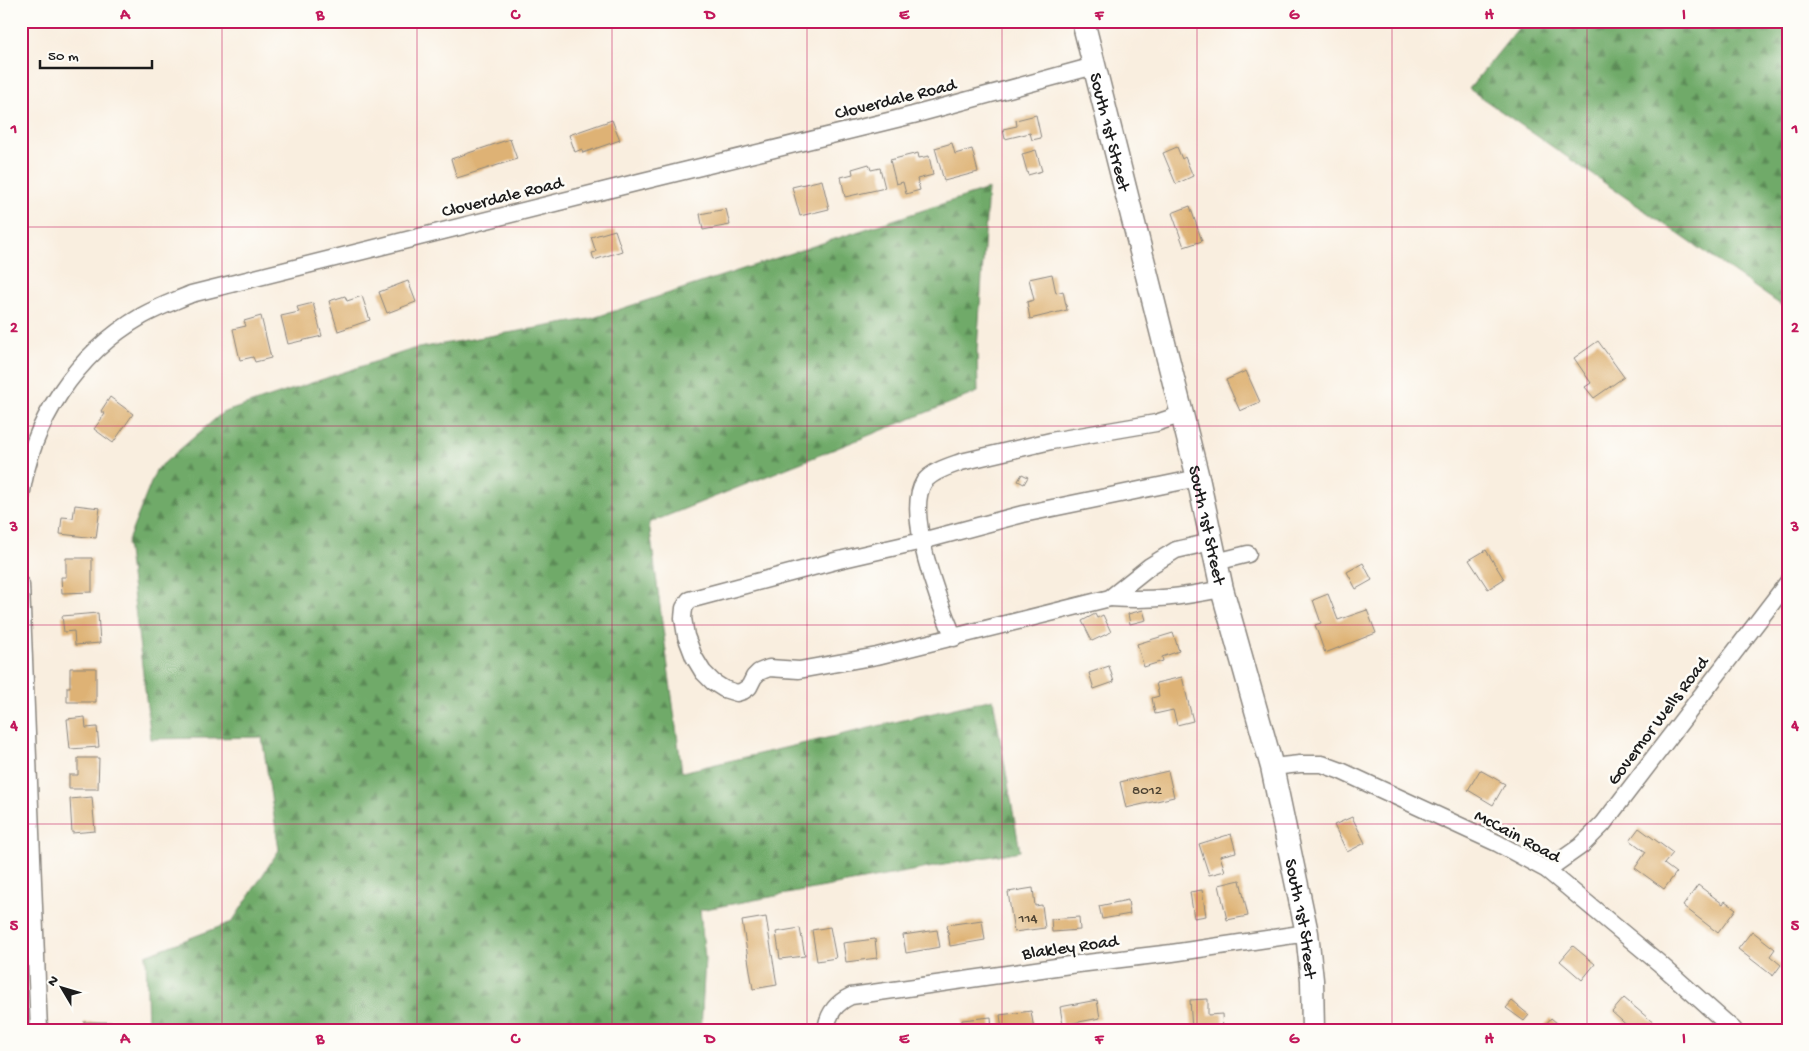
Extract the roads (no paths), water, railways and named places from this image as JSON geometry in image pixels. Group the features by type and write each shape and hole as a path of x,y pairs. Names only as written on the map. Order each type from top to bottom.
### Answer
{"main road":[{"name":"South 1st Street","path":"1083,21 1183,414 1222,589 1272,767 1307,933 1312,980 1313,1030"}],"street":[{"name":"Cloverdale Road","path":"21,497 27,466 39,430 49,410 67,383 90,357 115,335 143,316 191,294 913,115 1094,66"},
{"path":"954,638 932,578 922,541 918,498 924,482 948,466 1051,441 1129,428 1183,414"},
{"path":"1198,478 1023,514 689,600 684,608 686,636 694,657 703,672 719,686 737,693 749,687 759,672 769,668 799,670 877,656 1110,598 1166,599 1222,589"},
{"path":"1110,598 1150,566 1176,550 1248,554"},
{"name":"Governor Wells Road","path":"1548,870 1581,846 1603,824 1788,582"},
{"path":"21,585 39,1030"},
{"name":"McCain Road","path":"1272,767 1322,764 1341,771 1497,843 1548,870 1659,963 1734,1030"},
{"name":"Blakley Road","path":"826,1030 833,1009 839,1002 851,996 1307,933"}]}
